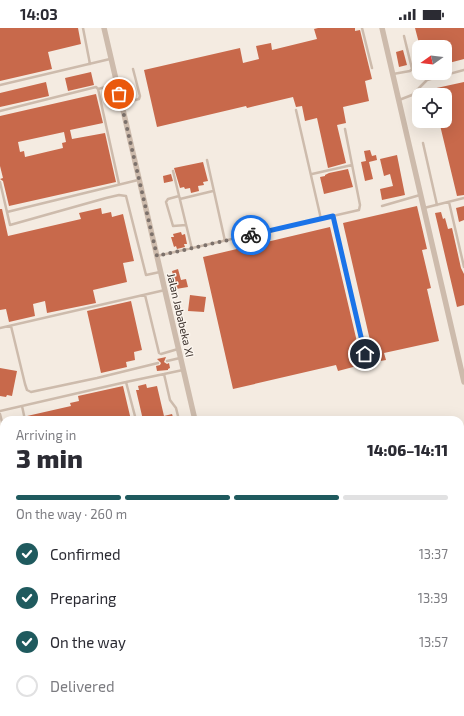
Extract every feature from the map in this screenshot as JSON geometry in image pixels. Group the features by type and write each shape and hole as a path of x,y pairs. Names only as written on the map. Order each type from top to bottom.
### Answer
{"street":[{"name":"Jalan Jababeka XI","path":"104,28 194,416"},
{"path":"382,28 464,382"}],"lane":[{"path":"83,28 90,64"},
{"path":"362,28 372,68"},
{"path":"393,74 410,71 412,69 404,36"},
{"path":"0,85 111,58"},
{"path":"121,104 139,99 140,96 133,69"},
{"path":"399,100 412,95 427,80 464,70"},
{"path":"0,111 95,87 98,89 117,84"},
{"path":"98,89 119,184"},
{"path":"296,110 312,174 321,219"},
{"path":"157,256 359,210 360,208 345,129"},
{"path":"423,143 437,205"},
{"path":"207,160 225,241"},
{"path":"312,174 352,165"},
{"path":"172,171 180,197 192,249"},
{"path":"7,212 139,180"},
{"path":"0,182 11,225 106,198 120,195 126,196 146,275 160,272"},
{"path":"186,225 173,226 166,202 168,199 213,191"},
{"path":"382,206 421,195"},
{"path":"424,208 464,198"},
{"path":"449,202 464,267"},
{"path":"333,216 365,354"},
{"path":"0,328 165,290"},
{"path":"145,295 159,353 161,354 178,349"},
{"path":"11,326 25,384 27,390 31,392 90,380 158,363"},
{"path":"167,361 180,358"},
{"path":"0,413 22,406 183,370"},
{"path":"164,374 170,400 176,408 178,416"},
{"path":"126,382 135,416"},
{"path":"22,406 24,416"}],"building":[{"path":"0,28 78,28 81,44 48,52 52,69 0,81"},
{"path":"355,28 355,31 360,30 372,79 365,81 369,101 343,107 346,123 337,125 346,163 328,168 317,118 305,121 302,106 296,107 293,97 247,108 246,106 157,127 144,70 240,48 243,63 259,59 256,46 271,43 272,50 317,39 314,29"},
{"path":"415,28 464,28 464,59 452,62 452,40 418,40"},
{"path":"403,50 407,65 399,67 396,52"},
{"path":"91,72 94,85 68,91 65,78"},
{"path":"46,82 49,96 0,107 0,93"},
{"path":"464,82 464,195 457,196 441,128 452,128 452,88 437,88"},
{"path":"96,94 103,123 70,130 72,139 105,133 116,182 9,206 3,181 0,179 3,178 0,166 0,116","holes":["64,132 66,142 62,143 63,148 25,157 24,151 20,152 18,142"]},
{"path":"370,150 372,156 376,155 377,160 369,162 373,179 365,181 361,162 366,161 364,151"},
{"path":"397,155 405,195 382,200 380,189 393,186 390,174 384,176 380,159"},
{"path":"203,162 208,181 203,182 204,185 198,186 199,191 191,193 190,188 180,188 174,168"},
{"path":"348,169 353,187 324,194 320,177 329,173"},
{"path":"171,174 173,181 164,183 163,176"},
{"path":"417,206 427,249 422,250 431,288 427,289 439,341 384,353 386,360 375,362 343,223"},
{"path":"464,206 464,220 459,222 456,208"},
{"path":"101,208 102,214 111,212 112,217 123,214 134,261 123,263 127,282 93,290 96,303 47,313 45,301 33,304 35,316 9,322 6,309 0,310 0,209 2,209 8,236 81,219 79,213"},
{"path":"441,212 443,219 445,218 448,229 452,228 461,268 464,274 464,305 457,307 435,213"},
{"path":"330,227 361,359 355,360 357,366 338,371 336,365 233,389 203,257"},
{"path":"181,232 182,235 185,234 187,244 184,244 185,247 177,249 176,246 174,247 171,237 174,237 173,234"},
{"path":"178,269 181,280 186,279 188,287 176,289 172,271"},
{"path":"190,295 206,297 204,312 188,311"},
{"path":"131,301 142,350 134,352 135,360 126,362 127,367 101,373 87,311"},
{"path":"166,357 164,362 167,364 169,363 170,368 168,370 157,371 156,366 160,365 161,363 157,359"},
{"path":"0,368 17,371 12,396 0,396"},
{"path":"146,384 147,388 157,386 164,416 142,416 136,390 139,390 138,386"},
{"path":"123,386 130,416 27,416 71,406 70,403 79,401 78,396"}],"way so far":[{"path":"119,94 157,256 251,235"}],"route":[{"path":"251,235 333,216 365,354"}]}
